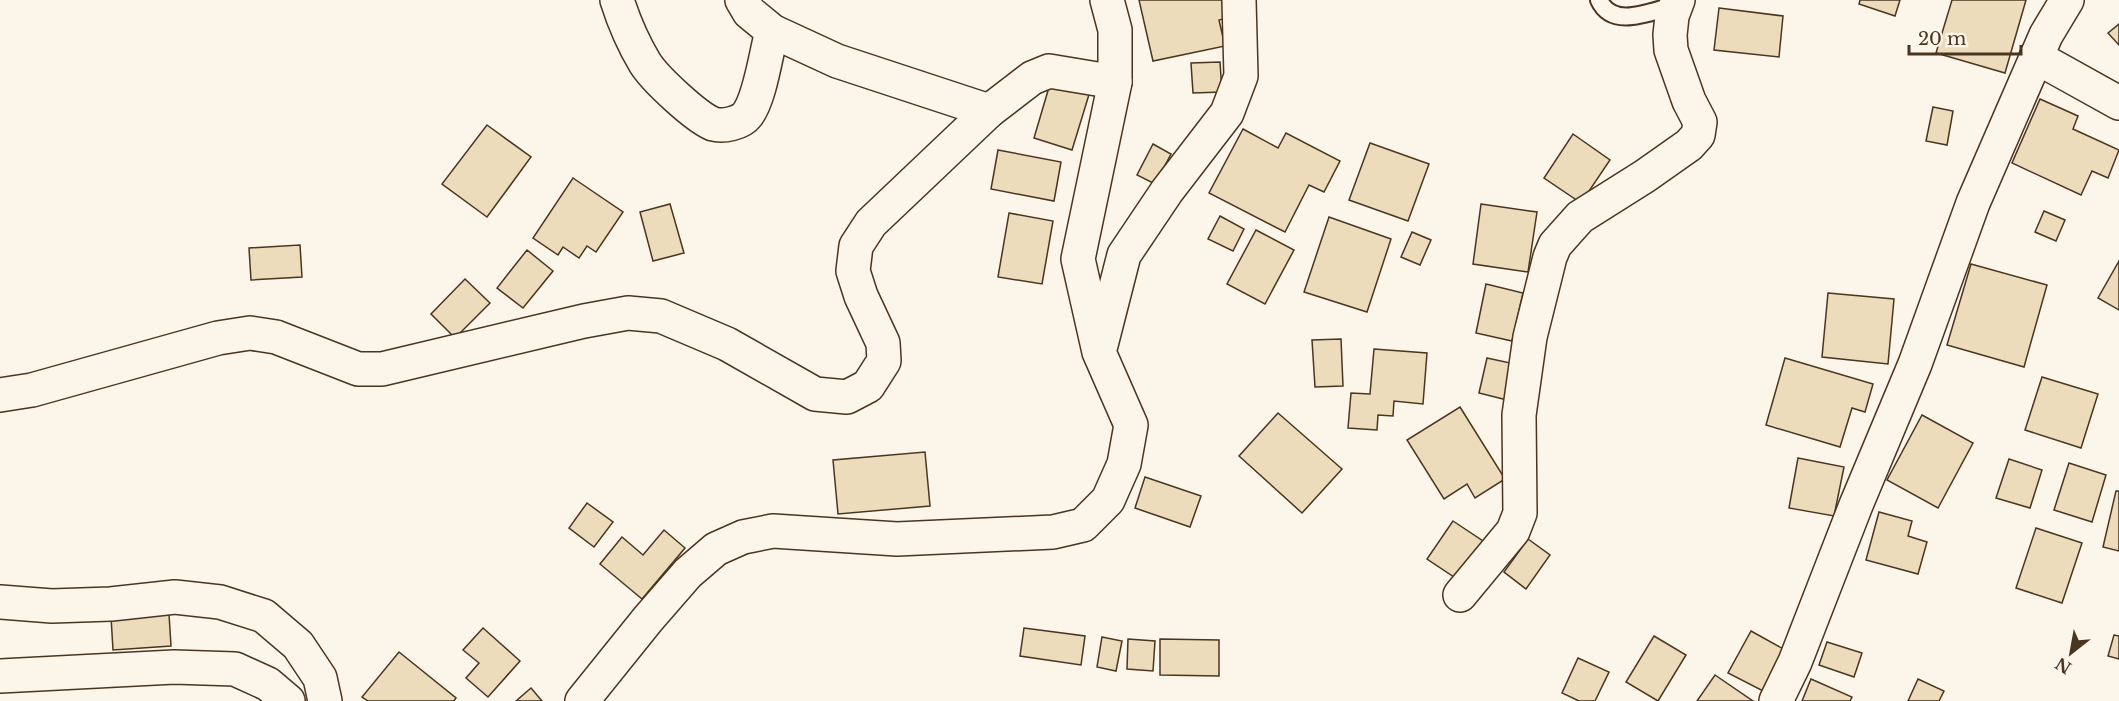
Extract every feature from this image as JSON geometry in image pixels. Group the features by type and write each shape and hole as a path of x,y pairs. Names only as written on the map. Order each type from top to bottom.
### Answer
{"street":[{"path":"617,0 627,31 646,66 695,113 715,125 734,123 747,116 755,100 772,31"},
{"path":"742,0 749,12 772,31 837,61 989,111"},
{"path":"582,701 688,573 716,549 743,537 773,531 897,539 1053,532 1083,525 1108,500 1124,464 1131,425 1099,352 1078,259 1114,82 1115,30 1107,0"},
{"path":"1099,352 1124,255 1167,191 1227,113 1241,76 1239,0"},
{"path":"1776,701 1795,662 1915,364 1973,203 2046,35 2067,0"},
{"path":"1460,595 1512,531 1520,513 1521,404 1530,337 1555,245 1580,217 1645,176 1689,145 1698,135 1700,122 1689,101 1671,51 1670,35 1677,3"},
{"path":"2036,57 2119,103"},
{"path":"0,395 32,390 218,338 250,333 276,337 358,369 382,369 584,321 628,313 661,316 727,344 815,394 847,397 868,386 884,361 884,343 861,296 853,272 856,246 871,223 989,111 1032,78 1048,71 1114,82"},
{"path":"0,602 52,606 111,604 175,597 220,602 264,616 298,645 320,678 325,701"},
{"path":"0,676 174,667 235,669 268,684 288,701"}],"lane":[{"path":"1599,0 1604,10 1615,16 1630,17 1677,3"}],"building":[{"path":"1139,0 1230,0 1233,17 1219,20 1225,46 1153,61"},
{"path":"1860,0 1900,0 1895,16 1859,4"},
{"path":"1952,0 2026,0 2005,73 1936,53"},
{"path":"1719,8 1783,16 1779,57 1714,50"},
{"path":"2119,24 2119,45 2108,33"},
{"path":"1220,62 1222,92 1193,93 1191,63"},
{"path":"1052,77 1091,88 1072,150 1034,138"},
{"path":"2040,99 2078,116 2073,129 2119,150 2108,178 2092,171 2081,195 2012,163"},
{"path":"1933,107 1953,111 1947,145 1926,141"},
{"path":"487,125 531,157 487,217 442,184"},
{"path":"1243,129 1278,148 1286,133 1340,161 1324,192 1309,185 1285,232 1209,193"},
{"path":"1573,134 1610,160 1581,203 1544,178"},
{"path":"1370,143 1429,164 1408,221 1349,200"},
{"path":"1153,144 1171,154 1155,184 1137,175"},
{"path":"998,150 1061,162 1054,201 991,189"},
{"path":"573,178 623,212 596,252 587,246 579,258 563,247 558,255 533,238"},
{"path":"670,204 684,253 653,261 640,212"},
{"path":"1481,204 1537,212 1528,272 1473,264"},
{"path":"2044,211 2065,220 2056,241 2035,232"},
{"path":"1009,213 1053,221 1042,284 998,277"},
{"path":"1220,216 1244,229 1233,251 1208,239"},
{"path":"1329,217 1391,239 1367,312 1304,292"},
{"path":"1256,230 1294,250 1265,304 1227,284"},
{"path":"1412,232 1431,240 1420,265 1401,257"},
{"path":"300,245 302,277 251,280 249,248"},
{"path":"527,250 553,271 523,308 497,288"},
{"path":"2119,261 2119,310 2098,298"},
{"path":"1971,264 2047,285 2024,367 1947,345"},
{"path":"465,279 490,303 455,338 431,314"},
{"path":"1486,284 1523,293 1512,341 1476,333"},
{"path":"1828,293 1894,299 1888,364 1822,357"},
{"path":"1341,339 1343,386 1315,387 1312,340"},
{"path":"1374,349 1427,353 1423,404 1394,401 1393,416 1378,415 1377,430 1348,428 1351,393 1370,394"},
{"path":"1487,358 1515,364 1507,400 1479,393"},
{"path":"1785,358 1873,384 1865,412 1852,408 1840,447 1766,425"},
{"path":"2042,377 2098,394 2081,448 2025,430"},
{"path":"1460,407 1505,479 1475,498 1467,484 1444,499 1407,440"},
{"path":"1278,413 1342,469 1302,513 1239,456"},
{"path":"1922,415 1973,443 1938,508 1887,480"},
{"path":"925,452 930,506 838,514 833,460"},
{"path":"1798,458 1844,467 1834,516 1789,508"},
{"path":"2009,459 2042,470 2030,508 1996,498"},
{"path":"2069,463 2106,475 2092,522 2054,510"},
{"path":"1145,477 1201,496 1190,527 1135,508"},
{"path":"2116,491 2119,491 2119,551 2103,547"},
{"path":"587,503 613,522 594,547 569,528"},
{"path":"1879,512 1912,521 1908,536 1927,542 1918,574 1866,560"},
{"path":"1453,521 1483,541 1457,579 1427,559"},
{"path":"2036,528 2082,543 2062,603 2016,588"},
{"path":"664,530 685,548 642,599 600,564 622,537 643,555"},
{"path":"1528,539 1550,555 1526,589 1504,572"},
{"path":"169,614 171,646 113,650 111,617"},
{"path":"483,628 520,661 488,697 466,678 479,663 463,650"},
{"path":"1024,628 1085,636 1081,665 1020,656"},
{"path":"1751,631 1787,651 1765,692 1728,673"},
{"path":"2114,635 2119,636 2119,659 2108,656"},
{"path":"1654,636 1686,655 1658,701 1626,682"},
{"path":"1102,637 1122,641 1116,671 1097,667"},
{"path":"1128,639 1155,641 1153,671 1127,669"},
{"path":"1160,639 1219,640 1219,676 1160,675"},
{"path":"1827,642 1862,653 1854,677 1819,665"},
{"path":"399,652 456,698 454,701 368,701 362,697"},
{"path":"1578,658 1609,672 1595,701 1579,701 1562,693"},
{"path":"1715,675 1753,701 1697,701"},
{"path":"1811,679 1852,697 1850,701 1802,701"},
{"path":"1918,679 1944,691 1939,701 1908,701"},
{"path":"531,688 542,701 516,701"}]}
